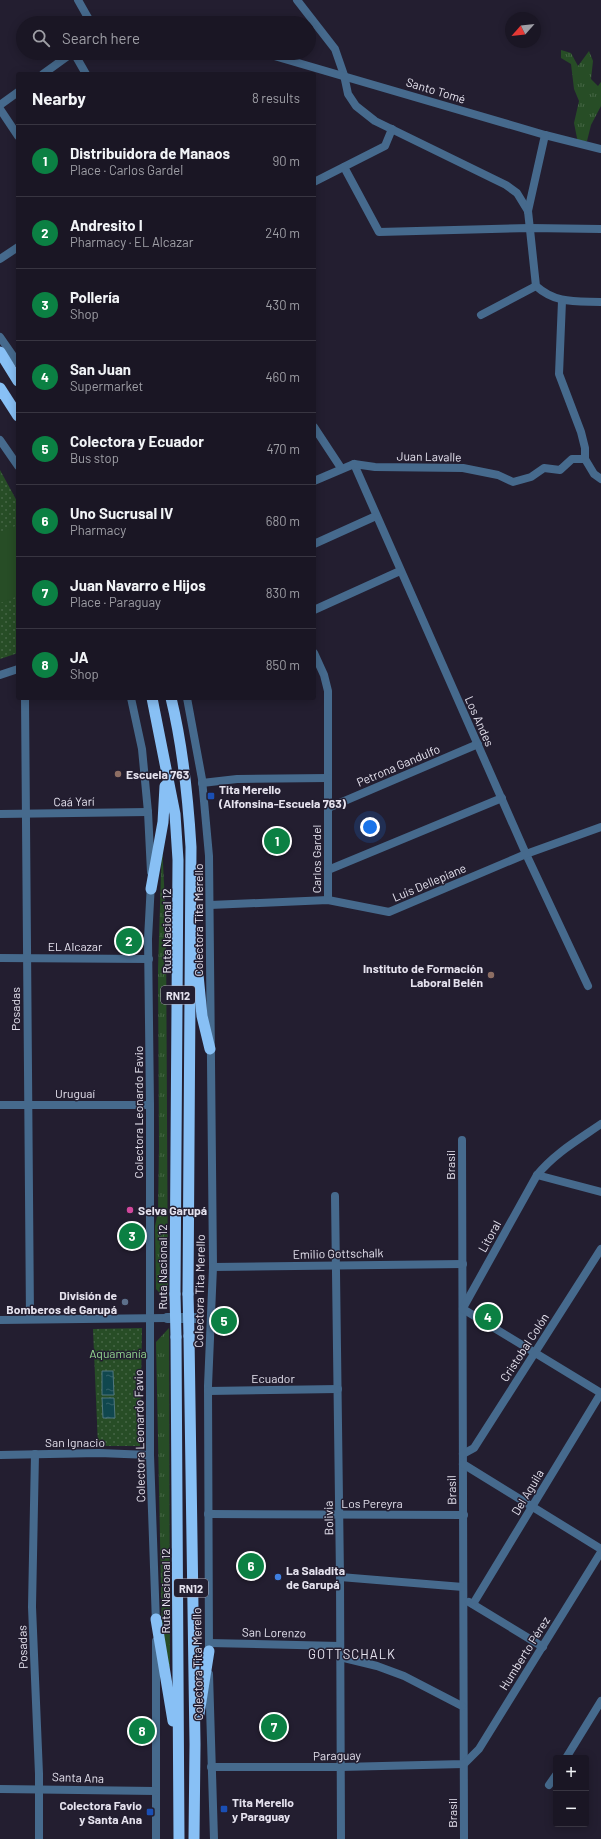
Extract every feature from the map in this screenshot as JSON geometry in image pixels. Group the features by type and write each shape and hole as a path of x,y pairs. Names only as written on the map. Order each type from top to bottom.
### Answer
{"highway":[{"path":"0,352 16,377"},
{"path":"0,366 16,388"},
{"path":"0,388 16,413"},
{"name":"Ruta Nacional 12","path":"152,700 175,814 178,860 175,1294 179,1839"},
{"name":"Ruta Nacional 12","path":"171,700 182,758 189,810 191,847 188,1294 195,1744 194,1839"},
{"path":"151,889 163,822 166,764"},
{"path":"190,903 202,1016 210,1048"},
{"path":"156,1619 178,1752"},
{"path":"195,1744 209,1647"}],"street":[{"path":"78,0 87,16"},
{"path":"297,0 309,16"},
{"path":"316,24 335,49 344,75 348,94 356,106 375,121 506,185 517,193 528,211"},
{"path":"46,72 63,60"},
{"path":"77,60 85,72"},
{"name":"Santo Tomé","path":"289,60 545,135 601,149"},
{"path":"0,105 16,93"},
{"path":"0,109 16,133"},
{"path":"316,181 385,146 392,129"},
{"path":"545,135 528,211 536,286 543,293 562,301 601,302"},
{"path":"344,167 379,232 530,228 601,229"},
{"path":"0,259 16,248"},
{"path":"481,315 536,286"},
{"path":"562,301 559,374 581,432 585,448 585,459 594,474 601,479"},
{"path":"0,337 16,360"},
{"path":"316,430 341,468"},
{"path":"0,440 16,463"},
{"name":"Juan Lavalle","path":"316,480 341,468 354,464 375,467 464,468 498,475 513,482 532,477 544,468 560,470 572,459 585,459"},
{"name":"Los Andes","path":"354,464 526,854 588,986"},
{"path":"316,543 376,516"},
{"path":"316,609 400,571"},
{"name":"Carlos Gardel","path":"316,657 324,675 328,691 328,900"},
{"path":"0,675 16,670"},
{"name":"Posadas","path":"25,700 27,1104 30,1320"},
{"path":"131,700 142,750 148,812"},
{"name":"Colectora Tita Merello","path":"187,700 202,783 209,856 213,1267 208,1390 208,1514 211,1767 214,1839"},
{"name":"Petrona Gandulfo","path":"328,808 478,744"},
{"path":"202,783 237,779 328,778"},
{"path":"328,870 502,798"},
{"name":"Caá Yarí","path":"0,814 148,812"},
{"name":"Colectora Leonardo Favio","path":"148,812 151,889 148,939 150,1105 150,1455 156,1619 156,1839"},
{"name":"Luis Dellepiane","path":"210,905 328,900 389,912 526,854 601,827"},
{"name":"EL Alcazar","path":"0,958 149,958"},
{"name":"Uruguaí","path":"0,1105 150,1105"},
{"name":"Litoral","path":"463,1308 537,1175 548,1162 562,1150 601,1124"},
{"name":"Brasil","path":"462,1140 464,1515 462,1706 464,1839"},
{"path":"537,1175 601,1192"},
{"name":"Bolivia","path":"335,1196 340,1515 341,1839"},
{"name":"Cristobal Colón","path":"463,1454 474,1448 601,1249"},
{"name":"Emilio Gottschalk","path":"213,1267 462,1264"},
{"path":"463,1308 601,1393"},
{"path":"0,1320 212,1318"},
{"name":"Ecuador","path":"208,1390 338,1389"},
{"name":"Del Aguila","path":"473,1604 601,1393"},
{"name":"San Ignacio","path":"0,1455 99,1453 150,1455"},
{"name":"Posadas","path":"35,1454 32,1607 39,1788 39,1839"},
{"path":"463,1464 601,1550"},
{"name":"Los Pereyra","path":"208,1514 464,1515"},
{"name":"Humberto Pérez","path":"464,1764 479,1749 543,1647 601,1550"},
{"path":"340,1577 463,1587"},
{"path":"463,1598 543,1647"},
{"name":"San Lorenzo","path":"209,1647 340,1646"},
{"path":"340,1657 377,1666 404,1676 462,1706"},
{"path":"568,1755 601,1701"},
{"name":"Paraguay","path":"211,1767 341,1767 464,1764"},
{"path":"549,1785 553,1779"},
{"name":"Santa Ana","path":"0,1788 155,1791"}],"green space":[{"path":"561,50 571,53 578,66 589,51 593,61 591,79 598,86 601,82 601,106 591,125 587,141 578,143 574,123 579,101 574,89 571,64 561,58"},
{"path":"0,470 16,499 16,654 0,659"},
{"path":"16,526 16,597 0,603 0,532"},
{"path":"162,843 166,924 168,1302 156,1289 155,1226 158,1212 158,969"},
{"name":"Aquamanía","path":"142,1328 140,1446 98,1446 93,1329"},
{"path":"169,1328 170,1670 162,1637 156,1342"}],"water":[{"path":"102,1371 113,1371 114,1395 102,1395"},
{"path":"102,1398 114,1398 115,1418 103,1418"}],"place":[{"name":"Escuela 763","path":"118,774"},
{"name":"Tita Merello (Alfonsina-Escuela 763)","path":"211,796"},
{"name":"Distribuidora de Manaos","path":"277,841"},
{"name":"Andresito I","path":"129,941"},
{"name":"Instituto de Formación Laboral Belén","path":"491,975"},
{"name":"Selva Garupá","path":"130,1210"},
{"name":"Pollería","path":"132,1236"},
{"name":"División de Bomberos de Garupá","path":"125,1302"},
{"name":"San Juan","path":"488,1317"},
{"name":"Colectora y Ecuador","path":"224,1321"},
{"name":"Uno Sucrusal IV","path":"251,1566"},
{"name":"La Saladita de Garupá","path":"278,1577"},
{"name":"Juan Navarro e Hijos","path":"274,1727"},
{"name":"JA","path":"142,1731"},
{"name":"Tita Merello y Paraguay","path":"224,1809"},
{"name":"Colectora Favio y Santa Ana","path":"150,1812"}],"district":[{"name":"GOTTSCHALK","path":"352,1654"}]}
